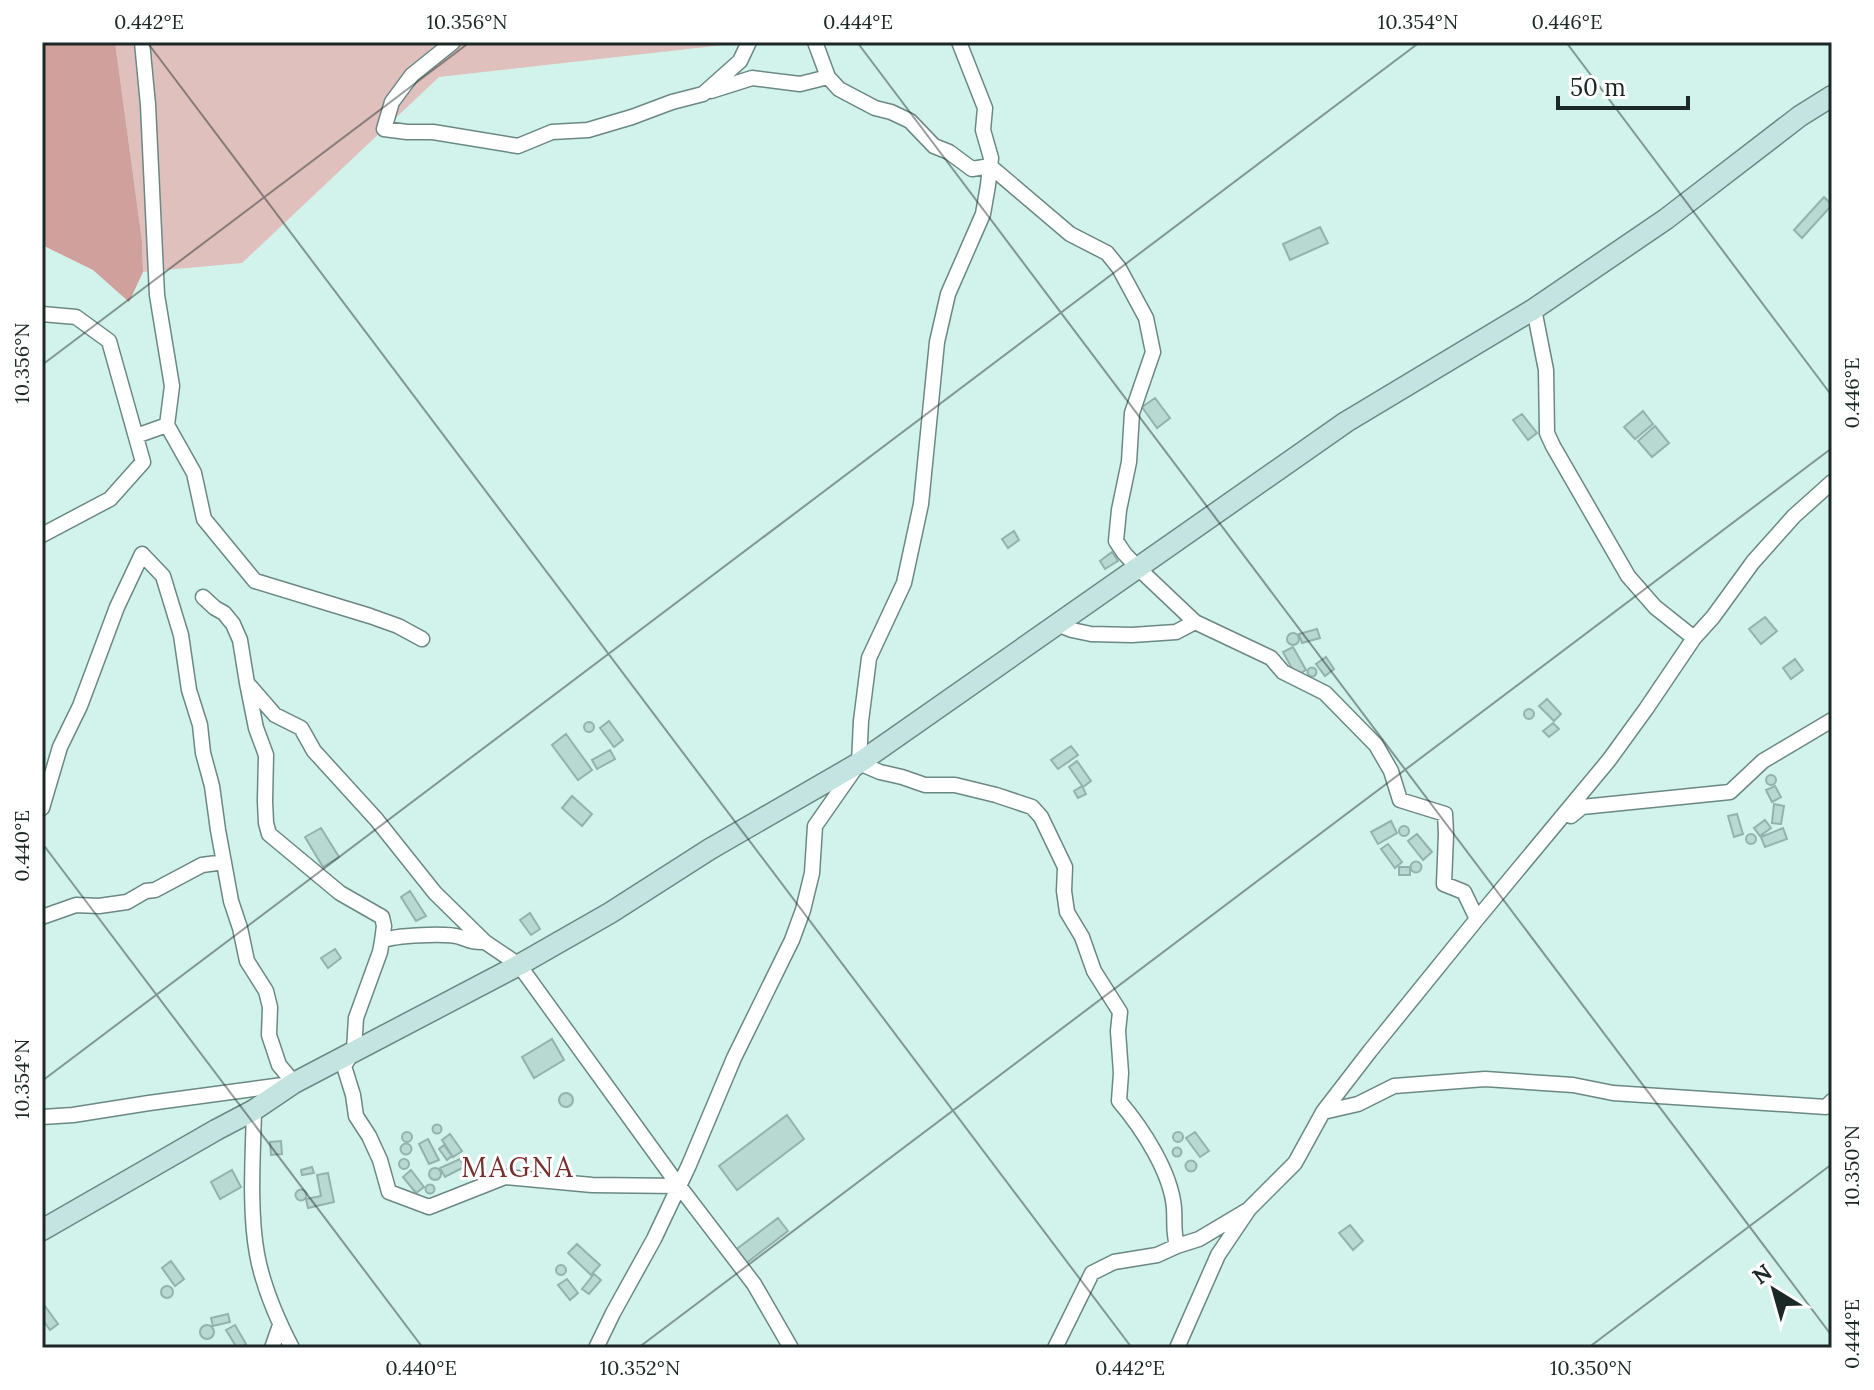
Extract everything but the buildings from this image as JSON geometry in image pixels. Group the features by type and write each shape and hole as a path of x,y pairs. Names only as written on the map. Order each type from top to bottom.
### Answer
{"street":[{"path":"142,42 157,295 172,386 167,425 194,473 204,519 255,581 370,616 422,639"},
{"path":"453,42 412,75 392,102 384,129 433,132 518,146 552,132 588,130 752,78 800,84 828,77"},
{"path":"703,94 740,61 749,42"},
{"path":"815,42 828,77 839,89 875,108 910,121 934,146 949,152 972,169 990,166 1070,234 1107,253 1119,268 1146,318 1153,352 1132,413 1129,462 1116,541 1137,567 1195,622 1271,658 1283,672 1325,693 1376,745 1391,771 1400,800 1445,814 1444,884 1464,892 1477,919"},
{"path":"596,1348 654,1239 734,1058 792,940 812,873 815,826 859,763 869,658 904,583 921,504 937,342 948,294 983,214 990,166 991,158 983,130 985,108 959,42"},
{"path":"42,1230 254,1110 294,1083 519,965 610,913 710,849 859,763 1346,422 1534,309 1666,219 1800,116 1832,96"},
{"path":"1534,309 1546,370 1547,433 1553,446 1628,576 1655,607 1694,638"},
{"path":"42,314 76,317 109,341 143,462 110,499 42,535"},
{"path":"136,436 167,425"},
{"path":"1177,1348 1218,1255 1249,1209 1295,1163 1323,1112 1379,1040 1609,760 1694,638 1753,562 1794,516 1831,485"},
{"path":"42,808 60,747 142,554 163,576 181,635 189,690 200,725 203,753 212,786 231,901 247,961 266,991 270,1007 269,1035 279,1065 294,1083"},
{"path":"203,597 224,613 240,640 256,728 266,755 265,807 269,834 340,893 382,917 384,926 380,952 356,1018 354,1050 344,1066 356,1116 380,1160 389,1192 429,1207 505,1177 592,1185 679,1186"},
{"path":"1057,624 1091,634 1132,635 1176,632 1195,622"},
{"path":"247,683 275,715 301,728 314,751 376,819 424,880 485,942 519,965 754,1284 791,1348"},
{"path":"1549,834 1582,807 1730,792 1763,761 1832,720"},
{"path":"859,763 925,785 955,785 996,795 1032,807 1041,817 1065,867 1067,912 1082,937 1094,971 1120,1012 1119,1101 1131,1115 1168,1178 1177,1246"},
{"path":"42,917 76,905 127,902 202,865 224,862"},
{"path":"382,941 390,937 436,934 485,942"},
{"path":"1323,1112 1358,1104 1394,1086 1485,1079 1573,1085 1613,1093 1826,1107 1832,1101"},
{"path":"42,1117 294,1083"},
{"path":"254,1110 252,1186 256,1251 280,1325 292,1348"},
{"path":"1055,1348 1092,1273 1114,1262 1157,1255 1199,1239 1249,1209"},
{"path":"272,1348 280,1325"}],"shaded area":[{"path":"42,42 115,42 142,241 143,272 129,302 93,270 42,245"},
{"path":"115,42 750,42 439,77 242,263 143,272 142,241"}],"district":[{"name":"MAGNA","path":"518,1167"}]}
